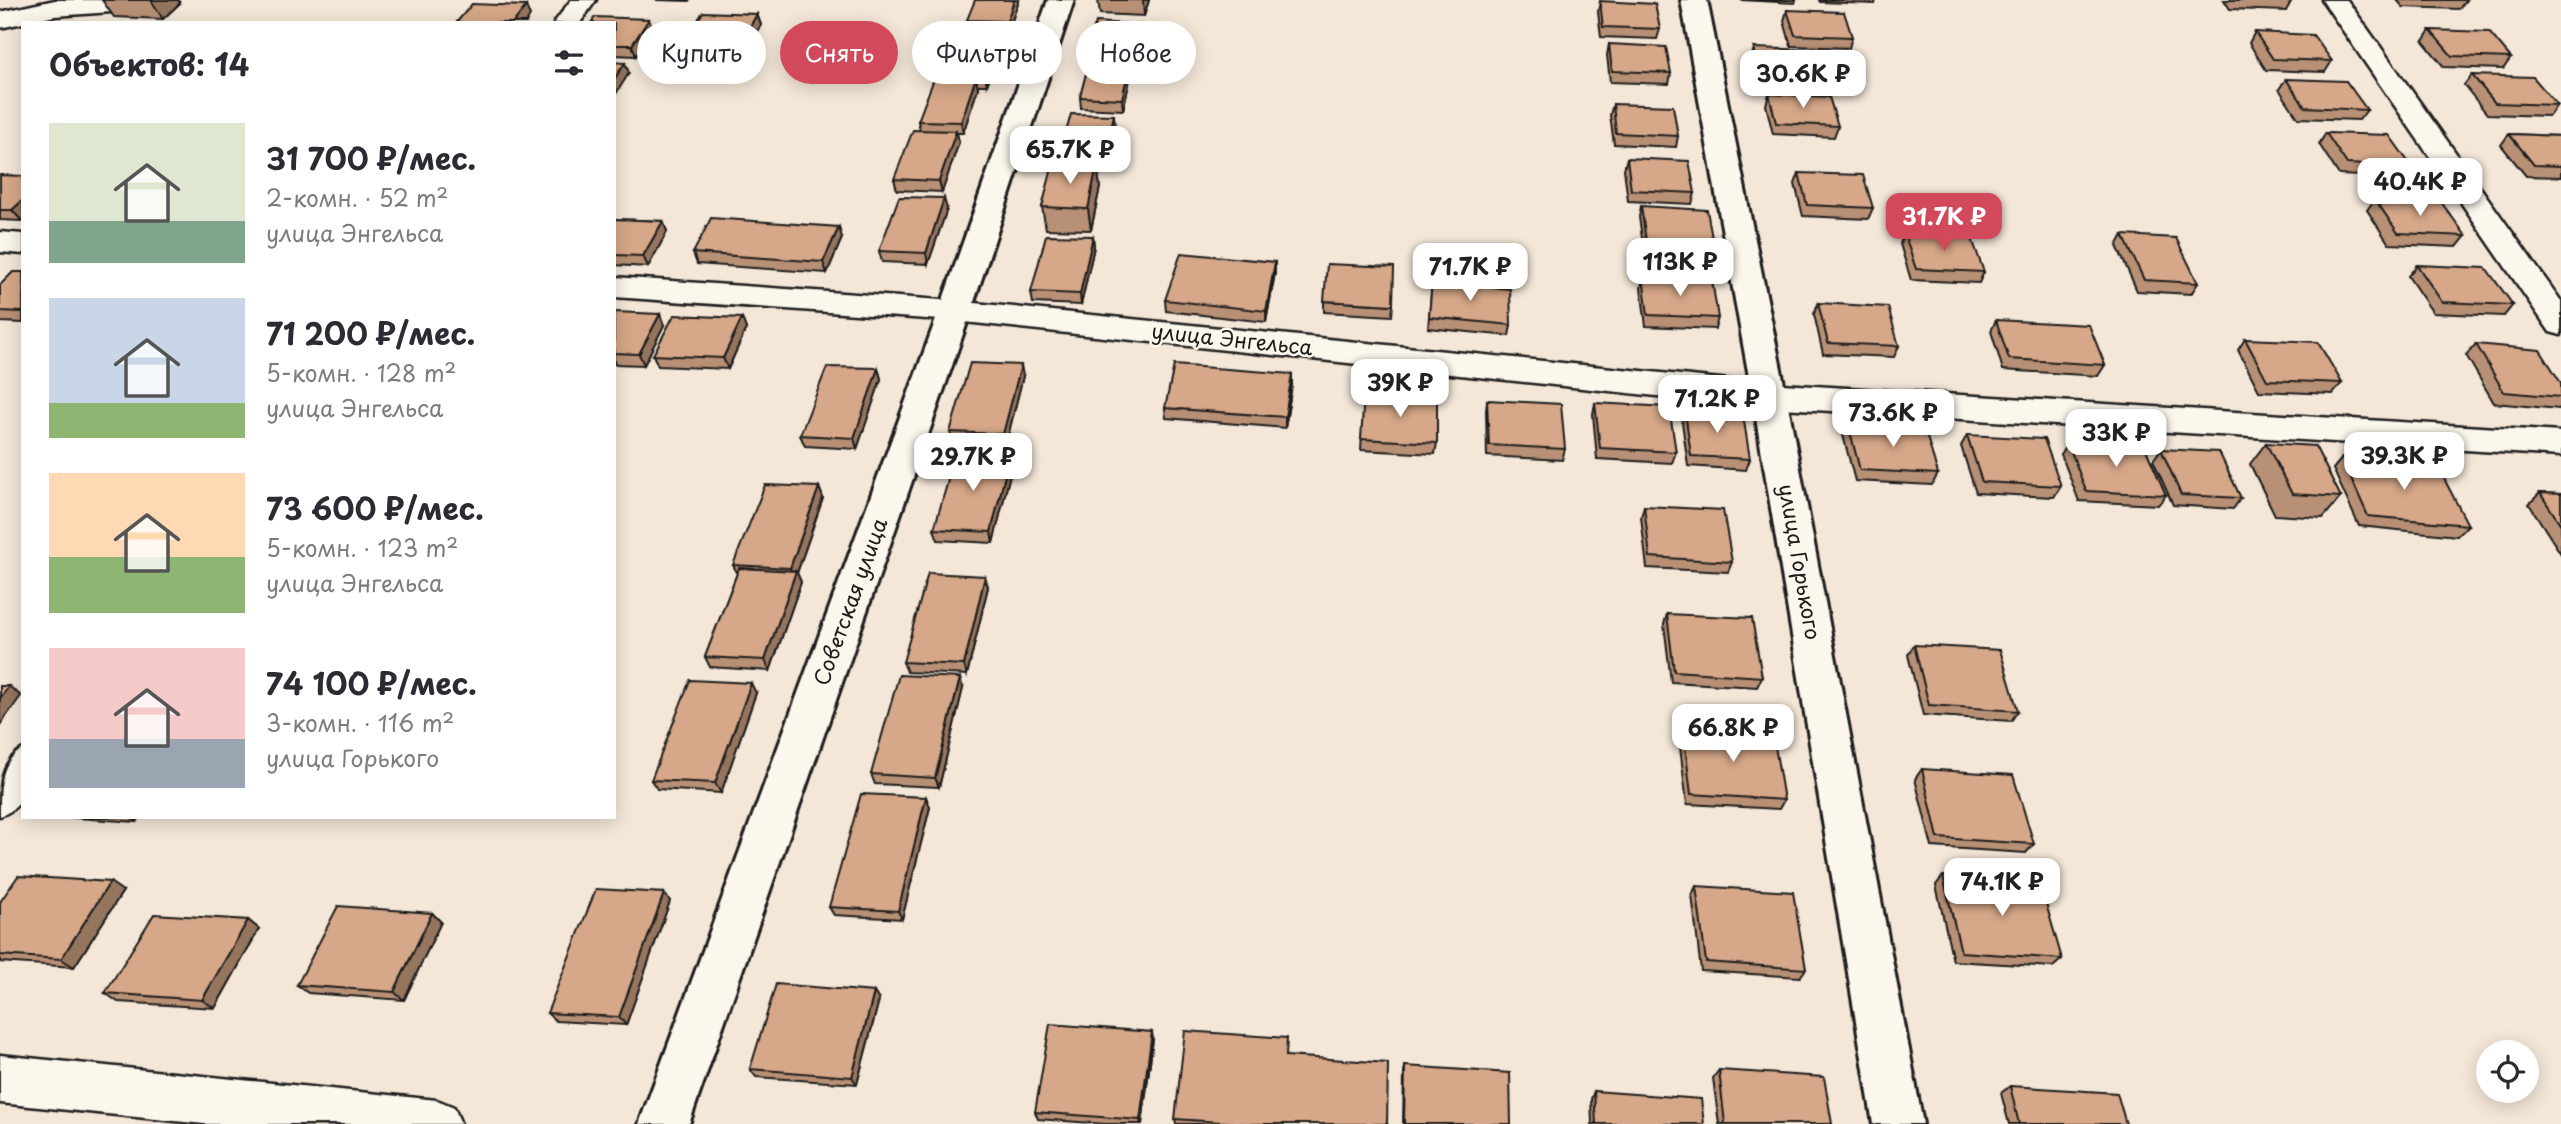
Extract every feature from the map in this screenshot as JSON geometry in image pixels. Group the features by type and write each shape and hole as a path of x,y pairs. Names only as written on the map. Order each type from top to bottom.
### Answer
{"street":[{"path":"0,20 55,8 112,4 116,0"},
{"path":"568,21 584,0"},
{"name":"Советская улица","path":"664,1124 955,311 1061,0"},
{"name":"улица Горького","path":"1694,0 1769,394 1898,1124"},
{"path":"2334,0 2561,324"},
{"path":"0,242 21,244"},
{"name":"улица Энгельса","path":"616,287 955,311 1769,394 2561,444"},
{"path":"0,798 21,770"},
{"path":"0,1079 437,1124"}],"building":[{"path":"975,0 1014,0 1007,21 967,20"},
{"path":"1600,1 1655,4 1660,29 1603,27"},
{"path":"472,4 526,6 515,21 458,21"},
{"path":"1787,10 1844,12 1852,37 1795,35"},
{"path":"703,12 757,14 753,21 697,21"},
{"path":"595,17 649,19 637,21 637,37 632,45 616,45 616,21 592,21"},
{"path":"2430,30 2489,32 2511,58 2452,56"},
{"path":"2255,32 2313,35 2332,61 2273,59"},
{"path":"1609,44 1666,47 1671,73 1612,71"},
{"path":"1754,48 1812,50 1820,77 1760,75"},
{"path":"616,62 625,63 616,76"},
{"path":"2472,75 2533,77 2557,105 2495,103"},
{"path":"2286,79 2346,81 2367,110 2305,107"},
{"path":"932,84 974,84 961,122 918,121"},
{"path":"1083,84 1125,84 1122,99 1080,97"},
{"path":"1769,94 1829,97 1838,126 1776,123"},
{"path":"1613,104 1673,106 1678,136 1616,133"},
{"path":"1071,114 1114,115 1103,163 1058,161"},
{"path":"913,130 956,131 939,181 894,179"},
{"path":"2326,133 2389,135 2412,167 2347,164"},
{"path":"2509,134 2561,136 2561,166 2534,165"},
{"path":"1627,158 1689,161 1695,193 1631,190"},
{"path":"1053,164 1097,165 1088,209 1042,207"},
{"path":"1799,173 1863,175 1873,208 1807,205"},
{"path":"0,175 21,176 21,202 12,210 0,210"},
{"path":"899,197 944,198 926,253 879,251"},
{"path":"2375,199 2441,202 2466,236 2398,233"},
{"path":"1641,206 1707,210 1713,244 1646,241"},
{"path":"711,218 839,227 823,262 693,253"},
{"path":"616,219 663,221 643,256 616,255"},
{"path":"1904,233 1971,236 1984,272 1916,269"},
{"path":"1046,235 1093,236 1080,294 1031,292"},
{"path":"2123,235 2176,238 2198,283 2144,280"},
{"path":"1181,253 1275,262 1266,311 1165,300"},
{"path":"1327,264 1394,267 1393,305 1324,301"},
{"path":"2417,265 2486,268 2513,305 2442,302"},
{"path":"13,272 21,272 21,312 0,311 0,285"},
{"path":"1643,277 1712,280 1718,318 1648,315"},
{"path":"1432,281 1510,289 1511,325 1429,317"},
{"path":"1818,303 1888,307 1899,346 1828,343"},
{"path":"616,312 660,314 639,354 616,353"},
{"path":"674,315 742,318 723,358 653,355"},
{"path":"1996,320 2089,325 2105,365 2009,359"},
{"path":"2245,339 2318,342 2342,383 2267,380"},
{"path":"2476,344 2540,350 2561,383 2561,397 2504,392"},
{"path":"970,363 1021,365 1003,434 950,432"},
{"path":"1174,365 1292,374 1285,417 1165,408"},
{"path":"827,367 878,368 854,438 800,435"},
{"path":"1364,395 1437,399 1437,443 1361,439"},
{"path":"1487,400 1561,404 1565,449 1489,445"},
{"path":"1595,403 1669,407 1676,452 1600,448"},
{"path":"1685,411 1743,415 1750,459 1691,456"},
{"path":"1848,424 1924,427 1938,474 1860,470"},
{"path":"1967,435 2044,439 2061,486 1982,482"},
{"path":"2068,443 2145,447 2166,495 2086,491"},
{"path":"2266,443 2315,446 2341,497 2292,494"},
{"path":"2161,449 2219,452 2241,498 2181,495"},
{"path":"956,453 1010,455 991,532 934,529"},
{"path":"2342,458 2438,467 2468,525 2368,516"},
{"path":"765,485 819,487 790,568 733,565"},
{"path":"2540,493 2561,494 2561,525"},
{"path":"1644,506 1723,510 1732,562 1650,557"},
{"path":"739,568 796,571 765,660 705,657"},
{"path":"928,573 985,576 964,665 903,662"},
{"path":"1667,614 1752,618 1762,677 1674,671"},
{"path":"1914,645 2000,650 2018,711 1929,705"},
{"path":"899,675 960,678 935,778 871,774"},
{"path":"690,680 751,683 715,783 651,780"},
{"path":"0,686 9,686 0,698"},
{"path":"1683,729 1773,734 1784,800 1691,794"},
{"path":"1922,769 2013,775 2034,844 1938,838"},
{"path":"861,794 926,797 898,911 829,907"},
{"path":"18,876 110,882 61,959 0,955 0,902"},
{"path":"1943,876 2040,883 2062,959 1961,952"},
{"path":"1696,886 1793,892 1806,969 1706,962"},
{"path":"596,889 664,893 619,1017 547,1013"},
{"path":"338,906 432,913 394,992 297,985"},
{"path":"154,914 248,920 202,1000 105,993"},
{"path":"776,984 874,992 852,1077 750,1069"},
{"path":"1050,1024 1152,1032 1140,1120 1035,1112"},
{"path":"1185,1031 1287,1038 1286,1056 1388,1063 1387,1124 1250,1124 1175,1119"},
{"path":"1405,1066 1510,1073 1511,1124 1404,1124"},
{"path":"1719,1070 1824,1077 1832,1124 1725,1124"},
{"path":"2010,1086 2117,1093 2126,1124 2019,1124"},
{"path":"1594,1091 1701,1099 1704,1124 1596,1124"}]}
